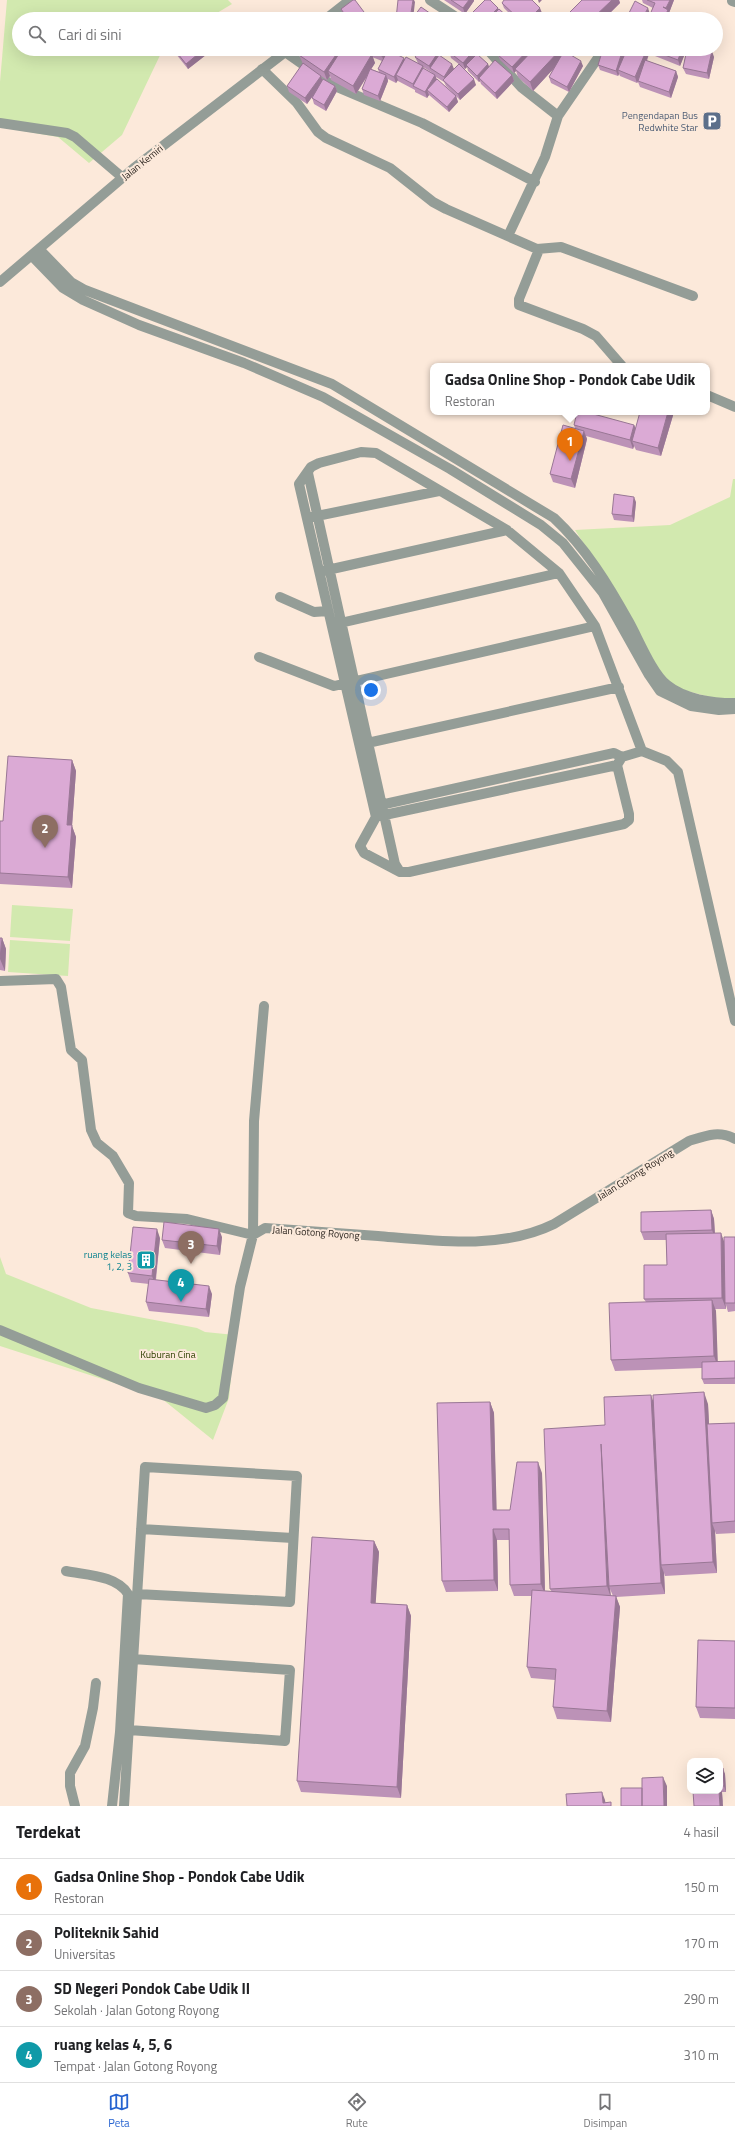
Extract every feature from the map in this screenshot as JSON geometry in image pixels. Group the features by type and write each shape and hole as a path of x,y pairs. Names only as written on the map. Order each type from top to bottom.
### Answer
{"street":[{"path":"335,12 350,0"},
{"path":"430,0 448,12"},
{"name":"Jalan Kemiri","path":"0,282 123,178 280,56"},
{"path":"295,56 332,85 422,123 535,182"},
{"path":"493,56 521,87 558,116"},
{"path":"508,236 535,182 545,157 558,116 599,56"},
{"path":"262,70 297,103 318,132 326,138 390,168 446,209 537,249 561,247 693,296"},
{"path":"0,123 67,133 75,137 123,178"},
{"path":"537,249 538,252 519,299 519,305 583,329 596,336 619,363"},
{"path":"36,253 71,282 85,290 332,384 554,518 576,539 610,588 655,669 666,685 696,699 735,703"},
{"path":"36,253 63,288 83,300 138,325 244,363 323,397 450,469 541,525 563,543 603,593 649,675 660,691 691,706 719,710 735,709"},
{"path":"710,397 735,407"},
{"path":"400,872 395,864 379,811 363,744 345,684 299,484 311,467 319,463 361,452 376,453 506,530 559,573 595,626 642,751"},
{"path":"308,473 355,681 363,744"},
{"path":"306,518 439,491"},
{"path":"319,572 506,530"},
{"path":"331,625 559,573"},
{"path":"280,597 314,612 328,611"},
{"path":"259,657 334,686 595,626"},
{"path":"363,744 619,687"},
{"path":"619,761 642,751 667,761 678,772 730,993 735,1021"},
{"path":"614,753 619,761 629,814 628,820 624,824 409,872 400,872 364,853 360,846 379,811 614,753"},
{"path":"0,982 56,979 62,987 71,1050 82,1060 91,1130 97,1143 114,1156 129,1183 128,1213 136,1216 187,1219 253,1235"},
{"path":"0,1330 139,1388 206,1408 215,1405 223,1398 240,1286 253,1235 254,1121 264,1006"},
{"name":"Jalan Gotong Royong","path":"253,1235 265,1228 411,1239 500,1240 522,1236 538,1232 554,1224 689,1141 709,1135 724,1134 735,1139"},
{"path":"124,1806 128,1730 145,1466 297,1476 290,1602 137,1594"},
{"path":"141,1529 294,1538"},
{"path":"66,1571 112,1580 124,1588 128,1594 120,1732 112,1806"},
{"path":"128,1730 285,1741 290,1670 133,1659"},
{"path":"75,1806 70,1786 70,1773 85,1746 93,1708 96,1683"}],"green space":[{"path":"7,0 228,0 232,4 219,12 12,12 12,56 160,56 122,135 89,163 58,137 0,127 0,82"},
{"path":"733,479 735,479 735,701 729,702 676,688 660,673 611,586 575,530 670,525 730,497"},
{"path":"12,905 73,909 70,941 10,937"},
{"path":"10,940 70,944 68,976 8,972"},
{"name":"Kuburan Cina","path":"0,1257 6,1274 91,1308 197,1328 205,1332 235,1335 229,1398 213,1440 161,1398 0,1346"}],"building":[{"path":"355,0 364,12 343,12 341,9"},
{"path":"398,0 413,0 411,12 397,12"},
{"path":"451,0 469,0 463,8"},
{"path":"485,0 490,0 498,8 494,12 473,12"},
{"path":"504,0 532,0 540,8 536,12 512,12 502,3"},
{"path":"582,0 612,0 599,12 570,12"},
{"path":"647,0 670,0 666,8 663,7 668,10 667,12 651,12 655,3"},
{"path":"635,1 648,8 646,12 630,12"},
{"path":"421,7 428,12 417,12"},
{"path":"180,56 196,56 186,64"},
{"path":"300,56 335,56 324,72"},
{"path":"338,56 371,56 353,86 328,71"},
{"path":"385,56 400,56 404,58 394,77 378,69"},
{"path":"416,56 436,56 429,66 415,57"},
{"path":"438,56 452,64 444,77 430,68"},
{"path":"454,56 469,56 463,63"},
{"path":"475,56 479,56 488,64 477,76 466,65"},
{"path":"499,56 522,56 512,67"},
{"path":"527,56 554,56 530,82 515,69"},
{"path":"561,56 572,56 581,61 567,87 549,77"},
{"path":"601,56 621,56 616,71 598,65"},
{"path":"624,56 644,56 635,77 618,70"},
{"path":"667,56 679,56 678,60"},
{"path":"686,56 711,56 707,73 683,68"},
{"path":"406,57 423,66 413,84 396,75"},
{"path":"495,60 512,75 495,93 479,78"},
{"path":"645,60 676,71 669,92 638,81"},
{"path":"303,63 321,76 305,98 287,86"},
{"path":"459,64 474,79 458,94 443,80"},
{"path":"423,68 435,75 425,92 413,86"},
{"path":"370,69 386,75 378,96 362,89"},
{"path":"323,79 335,86 324,105 312,98"},
{"path":"437,79 456,96 447,107 427,90"},
{"path":"576,415 597,415 634,425 630,440 574,425"},
{"path":"639,415 667,415 658,448 632,441"},
{"path":"563,425 584,431 571,479 550,474"},
{"path":"614,494 634,497 632,516 612,514"},
{"path":"8,756 72,760 67,825 72,825 68,877 0,873 0,821 3,821"},
{"path":"0,938 2,938 0,959"},
{"path":"711,1210 712,1230 641,1232 641,1212"},
{"path":"164,1222 219,1229 217,1246 162,1240"},
{"name":"ruang kelas 1, 2, 3","path":"133,1227 157,1229 152,1276 128,1273"},
{"path":"721,1233 722,1298 644,1299 644,1265 667,1265 666,1234"},
{"path":"724,1237 735,1237 735,1303 725,1303"},
{"path":"149,1279 209,1286 206,1309 146,1302"},
{"path":"712,1300 714,1356 611,1360 609,1303"},
{"path":"735,1361 735,1378 702,1379 702,1362"},
{"path":"704,1392 713,1562 661,1565 653,1395"},
{"path":"651,1395 661,1583 609,1586 601,1444 607,1586 550,1589 544,1429 605,1425 604,1397"},
{"path":"490,1402 493,1510 510,1510 517,1462 538,1462 541,1584 510,1585 509,1529 493,1529 494,1580 442,1581 437,1403"},
{"path":"735,1423 735,1521 712,1523 707,1424"},
{"path":"312,1537 374,1541 371,1603 407,1605 397,1787 297,1781"},
{"path":"532,1590 616,1596 607,1711 553,1707 556,1669 527,1667"},
{"path":"698,1640 735,1641 735,1708 696,1707"},
{"path":"663,1777 664,1806 642,1806 642,1778"},
{"path":"621,1788 642,1788 642,1806 621,1806"},
{"path":"602,1792 603,1803 611,1802 611,1806 567,1806 566,1794"},
{"path":"693,1794 719,1794 720,1806 694,1806"}],"place":[{"name":"Pengendapan Bus Redwhite Star","path":"712,121"},
{"name":"Gadsa Online Shop - Pondok Cabe Udik","path":"570,461"},
{"name":"Politeknik Sahid","path":"45,848"},
{"name":"ruang kelas 1, 2, 3","path":"146,1260"},
{"name":"SD Negeri Pondok Cabe Udik II","path":"191,1264"},
{"name":"ruang kelas 4, 5, 6","path":"181,1302"}]}
